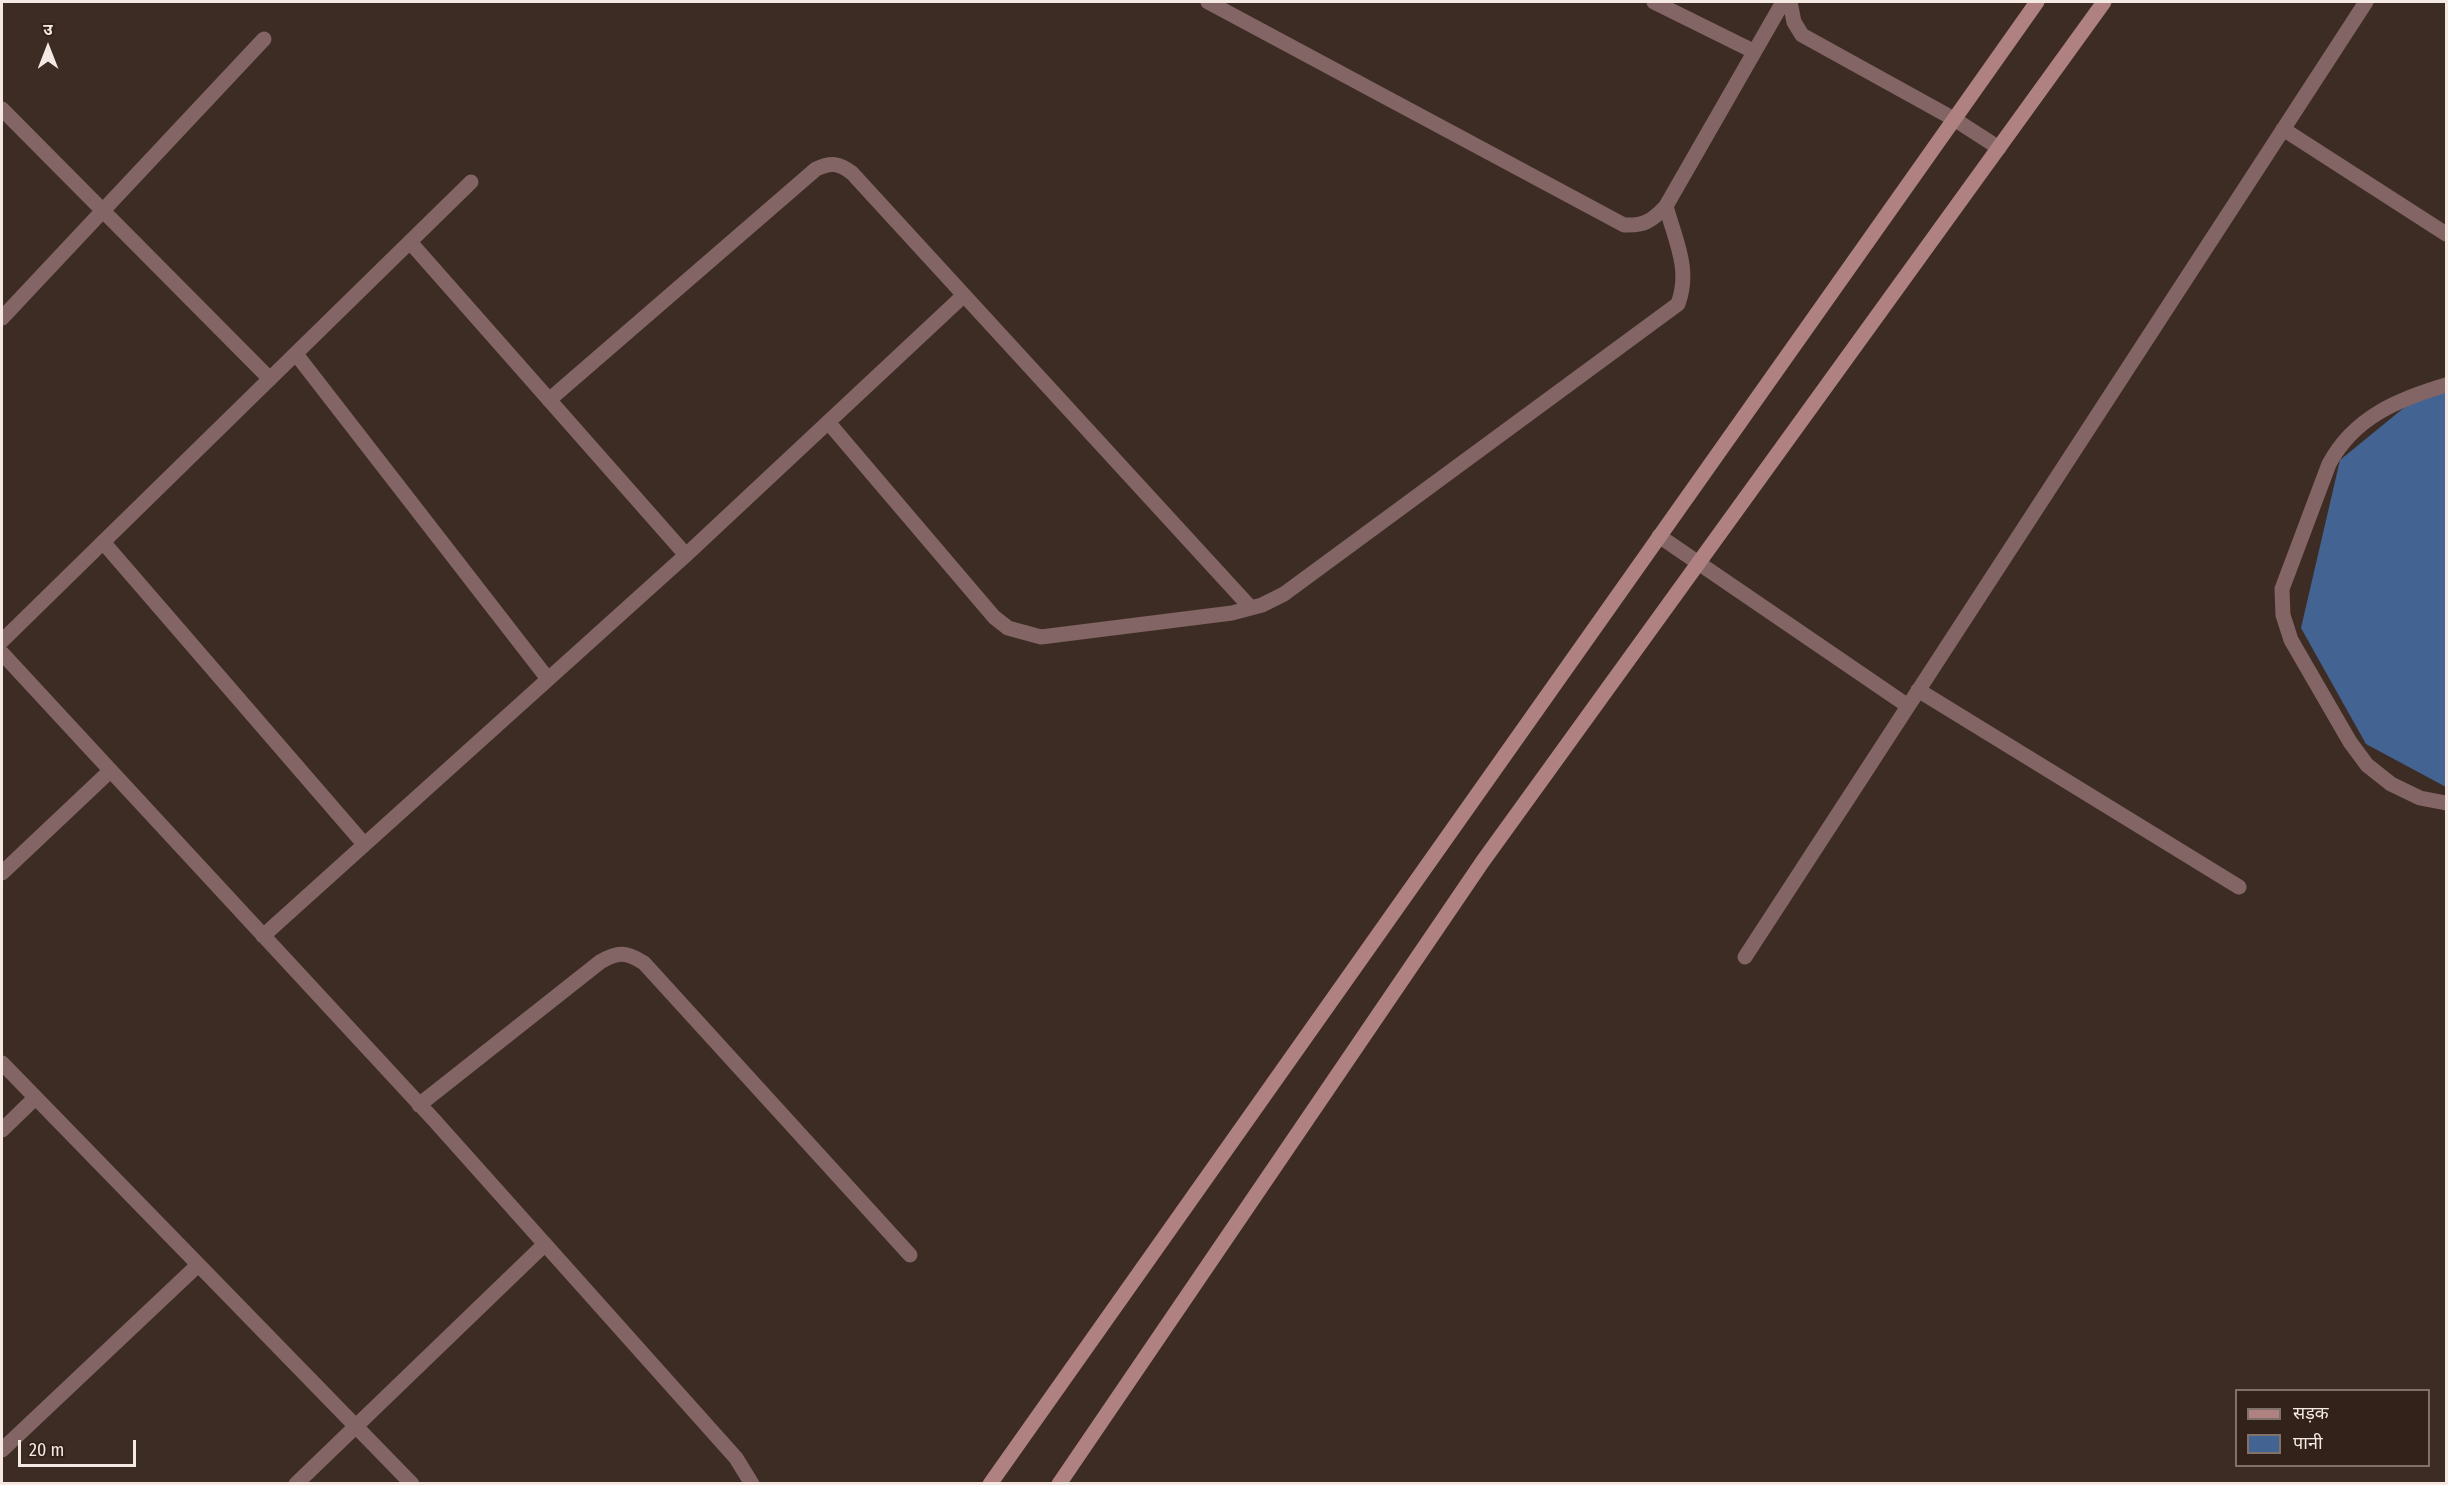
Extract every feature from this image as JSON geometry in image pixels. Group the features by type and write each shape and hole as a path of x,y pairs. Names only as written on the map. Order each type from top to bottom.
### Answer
{"main road":[{"path":"990,1484 2037,2"},
{"path":"1059,1484 1483,861 2104,2"}],"street":[{"path":"1208,2 1624,225 1639,226 1653,221 1666,206 1783,2"},
{"path":"1654,2 1753,51"},
{"path":"1790,2 1794,22 1802,35 1954,119 1999,148"},
{"path":"1745,957 2366,2"},
{"path":"2,318 264,39"},
{"path":"2,109 270,379"},
{"path":"2283,129 2446,234"},
{"path":"549,400 816,169 828,164 841,165 852,173 1251,608"},
{"path":"2,641 471,182"},
{"path":"828,422 994,617 1008,628 1041,637 1251,608 1284,594 1677,304 1684,286 1684,272 1666,206"},
{"path":"410,243 686,555"},
{"path":"262,936 686,555 963,296"},
{"path":"296,354 548,679"},
{"path":"2446,385 2384,407 2338,446 2329,464 2282,589 2283,615 2291,640 2350,742 2367,765 2391,784 2420,798 2446,803"},
{"path":"1659,536 1908,706"},
{"path":"103,542 364,844"},
{"path":"2,653 545,1244 736,1458 752,1484"},
{"path":"1918,690 2239,887"},
{"path":"2,873 110,771"},
{"path":"419,1105 600,962 614,954 629,954 644,963 910,1255"},
{"path":"2,1063 412,1484"},
{"path":"2,1130 35,1098"},
{"path":"296,1484 545,1244"},
{"path":"2,1450 198,1265"}],"water":[{"path":"2446,392 2446,787 2366,744 2301,628 2340,460 2411,402"}]}
